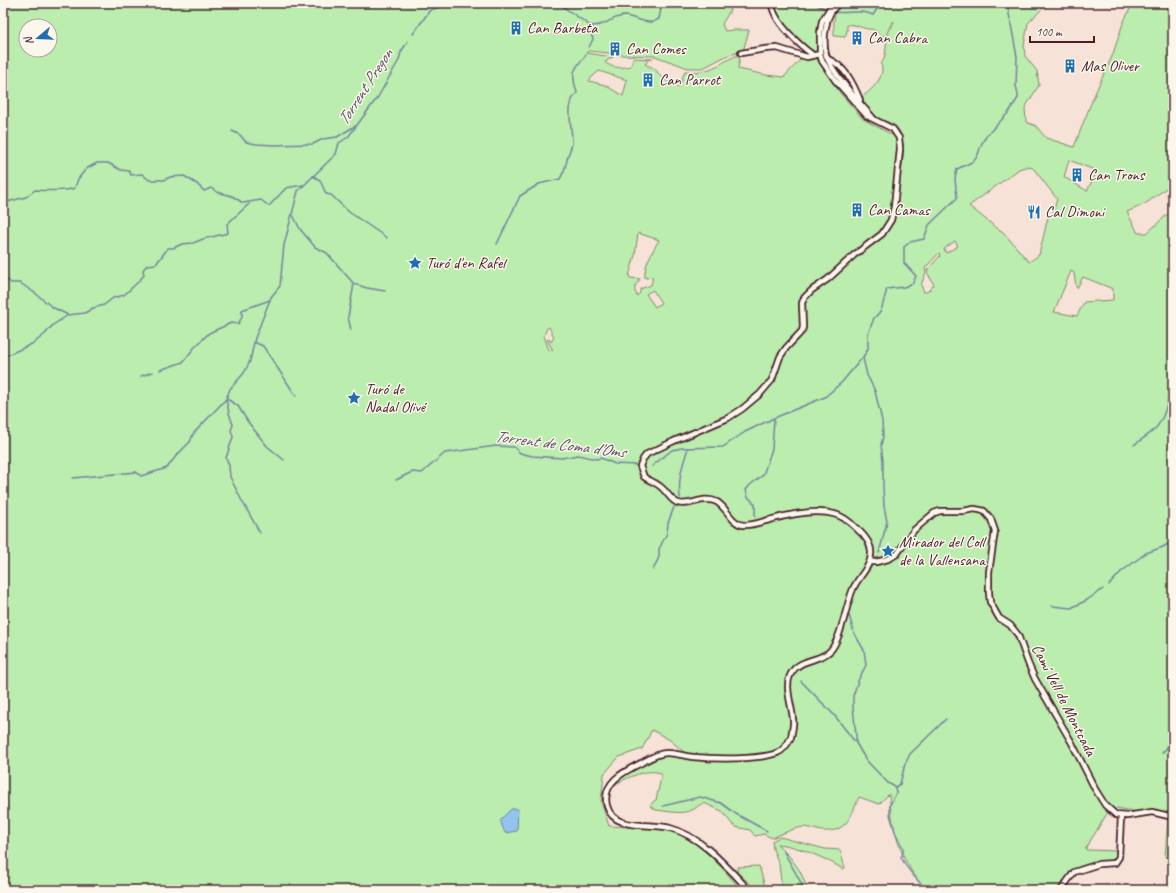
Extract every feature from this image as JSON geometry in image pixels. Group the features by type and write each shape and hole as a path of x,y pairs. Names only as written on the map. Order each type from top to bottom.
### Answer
{"street":[{"path":"772,3 773,11 782,26 813,55"},
{"path":"749,890 703,845 668,827 626,824 611,814 608,809 606,799 610,786 618,776 660,754 673,753 720,758 760,756 777,753 782,750 789,741 794,722 788,683 790,674 798,666 824,655 831,650 838,635 853,588 870,562 872,553 864,536 851,522 836,514 828,512 796,514 750,525 743,525 735,521 723,506 715,501 702,499 684,504 677,503 661,487 644,477 640,466 643,459 651,452 728,418 760,394 772,380 780,357 786,348 802,332 802,303 804,298 812,290 828,279 854,255 873,241 885,230 891,220 894,207 900,144 899,138 893,129 867,116 827,68 820,54 820,33 834,4"},
{"path":"825,21 825,50 828,59 838,75 875,120"},
{"path":"741,53 777,48 807,56 820,54"},
{"path":"820,54 834,73 838,75 849,95"},
{"path":"828,59 844,70 864,108"},
{"path":"838,75 844,70"},
{"name":"Camí Vell de Montcada","path":"870,562 888,559 897,554 914,530 934,513 940,511 980,510 988,515 995,531 988,584 990,602 999,618 1010,626 1018,635 1035,680 1072,743 1095,789 1111,812 1121,817"},
{"path":"1061,890 1074,872 1093,865 1115,863 1118,860 1122,830 1121,817 1152,812 1173,817"}],"green space":[{"path":"3,3 739,3 732,7 722,24 725,31 749,30 743,51 726,56 703,68 688,68 655,56 619,55 589,51 586,53 613,57 605,62 611,66 617,67 631,66 633,58 653,59 648,60 645,64 655,69 662,78 679,87 685,71 693,72 705,70 717,66 735,56 740,56 738,69 784,77 802,58 816,58 841,94 863,119 896,137 898,142 895,170 901,173 904,148 901,135 894,125 878,118 872,113 861,98 880,79 882,69 881,64 885,55 888,37 894,21 885,37 872,29 850,25 847,25 845,37 834,36 835,15 841,4 1053,3 1042,9 1028,23 1024,46 1025,56 1037,71 1039,85 1025,108 1026,122 1036,126 1046,138 1074,147 1093,98 1113,54 1123,23 1133,3 1155,3 1160,5 1161,3 1173,3 1173,183 1145,204 1127,212 1138,233 1147,233 1173,209 1173,814 1151,810 1138,812 1117,808 1114,811 1108,812 1086,850 1118,851 1116,858 1114,861 1103,861 1080,866 1067,876 1059,890 927,890 918,880 904,858 899,846 890,807 889,794 879,804 859,797 847,822 837,829 822,831 804,827 772,838 764,834 755,836 750,830 736,827 722,811 704,803 692,810 684,812 656,810 650,806 656,800 661,773 643,773 615,784 621,777 667,754 684,752 670,740 652,730 642,749 619,757 604,774 601,802 609,826 661,829 684,837 706,852 741,890 3,890","holes":["599,71 627,80 623,96 605,85 589,81","1069,160 1097,171 1087,191 1064,177","1028,166 1034,169 1057,199 1053,213 1048,217 1039,255 1029,262 1003,232 969,206 1019,169","638,233 659,240 649,259 645,274 645,278 653,277 651,285 640,289 640,293 637,296 635,288 640,279 630,278 629,276 635,255","955,241 958,246 946,253 944,249","939,253 940,256 927,272 934,285 927,292 924,292 921,285 926,272 925,268","1071,271 1074,273 1077,288 1083,277 1113,289 1113,300 1084,302 1077,316 1054,312","653,290 661,303 655,307 646,294","549,327 554,337 551,342 549,339 547,340 553,350 549,350 544,336 547,328"]},
{"path":"774,3 829,3 821,19 817,52 807,47 794,36 777,17"},
{"path":"1168,818 1173,819 1173,858 1165,857"},
{"path":"780,837 825,849 840,850 845,868 843,869 829,861 802,850 777,844 789,856 800,871 808,890 782,890 779,864 773,849 772,841"},
{"path":"759,866 766,890 753,890 749,883 737,872 738,867"}],"water":[{"path":"511,809 518,809 517,831 505,833 501,819"}],"waterway":[{"path":"3,7 13,3"},
{"path":"413,34 430,10 453,3"},
{"path":"558,3 589,25 594,26 625,16 653,22 659,19 662,3"},
{"path":"813,3 828,10"},
{"path":"833,12 864,12 873,15 883,3"},
{"path":"964,3 976,5 989,3"},
{"name":"Torrent de Coma d'Oms","path":"652,466 672,450 682,448 723,447 745,432 774,418 825,397 842,382 863,357 868,349 868,334 874,318 881,311 887,289 904,287 913,283 916,276 904,263 904,247 910,242 924,239 929,225 957,198 955,179 957,169 972,162 977,157 982,143 987,135 1009,112 1018,98 1016,86 1017,57 1007,3"},
{"path":"589,47 593,39 590,31 593,27"},
{"name":"Torrent Pregon","path":"73,478 136,472 141,476 167,468 176,456 190,442 193,434 226,399 230,389 244,373 250,361 255,338 271,297 280,286 284,245 298,191 336,154 339,143 348,137 378,97 408,41"},
{"path":"497,244 520,196 539,184 560,179 563,173 572,144 570,110 573,98 577,93 574,81 574,72 586,55"},
{"name":"Torrent Pregon","path":"232,131 240,135 246,142 256,144 313,144 323,139 337,137 355,126"},
{"path":"3,203 26,197 35,190 66,190 75,188 78,179 86,169 97,163 108,163 121,170 129,171 131,175 142,174 149,180 164,180 170,177 184,176 197,184 204,191 211,188 217,192 232,196 243,203 261,200 269,206 286,188 303,185"},
{"path":"313,176 320,180 326,194 331,195 349,212 387,238"},
{"path":"3,357 34,343 53,325 68,315 85,313 93,308 104,305 113,298 124,295 144,275 143,270 147,265 156,264 168,248 173,248 182,244 193,243 228,233 227,224 249,204"},
{"path":"293,215 300,229 315,247 327,253 354,284 385,291"},
{"path":"3,276 11,283 20,283 52,307 68,315"},
{"path":"351,330 348,317 354,284"},
{"path":"160,370 183,362 209,333 231,323 238,324 242,317 242,310 270,300"},
{"path":"254,342 263,346 296,396"},
{"path":"863,358 867,375 875,391 882,421 883,437 881,445 883,461 883,486 884,506 887,522 879,553"},
{"path":"141,376 153,372"},
{"path":"1134,445 1158,426 1173,387"},
{"path":"226,399 233,425 231,430 233,437 226,458 229,465 230,477 260,533"},
{"path":"227,399 238,406 248,422 267,446 284,460"},
{"path":"755,517 755,504 748,497 746,490 763,475 772,449 774,419"},
{"name":"Torrent de Coma d'Oms","path":"396,480 412,472 422,473 445,453 496,446 514,447 520,453 532,456 562,458 578,455 596,459 601,458 615,464 636,465"},
{"path":"680,498 680,478 688,448"},
{"path":"653,570 659,557 659,549 667,533 668,523 674,507"},
{"path":"1109,585 1121,572 1146,553 1163,547 1173,541"},
{"path":"1052,606 1071,608 1087,600 1103,589"},
{"path":"849,615 854,633 864,650 866,665 853,696 856,743 866,760 888,783 895,787 896,793 890,805 890,814 896,835 903,848 901,857 909,871 927,890"},
{"path":"801,681 835,716 855,742"},
{"path":"895,787 900,784 905,764 910,754 946,719"},
{"path":"1162,753 1173,741"},
{"path":"663,806 700,797 721,803 736,814 767,831"},
{"path":"784,852 805,890"}],"place":[{"name":"Can Barbeta","path":"516,28"},
{"name":"Can Cabra","path":"857,38"},
{"name":"Can Comes","path":"615,49"},
{"name":"Mas Oliver","path":"1070,66"},
{"name":"Can Parrot","path":"648,80"},
{"name":"Can Trons","path":"1077,175"},
{"name":"Can Camas","path":"857,210"},
{"name":"Cal Dimoni","path":"1034,212"},
{"name":"Turó d'en Rafel","path":"415,263"},
{"name":"Turó de Nadal Olivé","path":"354,398"},
{"name":"Mirador del Coll de la Vallensana","path":"888,551"}]}
